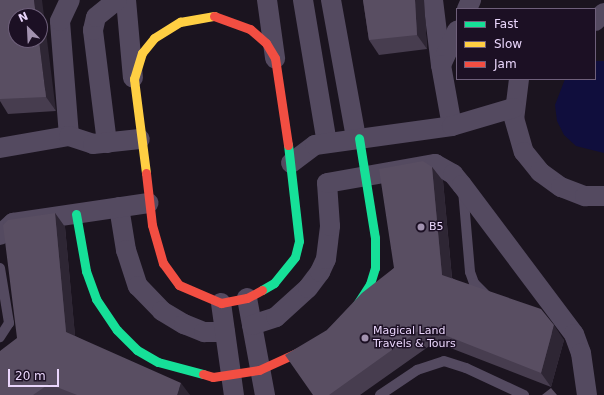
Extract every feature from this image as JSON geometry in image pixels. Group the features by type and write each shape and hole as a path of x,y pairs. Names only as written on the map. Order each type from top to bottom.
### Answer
{"street":[{"path":"69,136 60,21 70,0"},
{"path":"108,143 93,30 96,17 117,0"},
{"path":"126,0 140,139 152,225 170,276 192,293 221,302 247,298 274,283 295,257 299,241 287,131 267,0"},
{"path":"303,0 321,144"},
{"path":"331,0 366,174 375,238 375,268 360,302 345,320"},
{"path":"433,0 441,65 452,126"},
{"path":"596,20 604,13"},
{"path":"134,79 142,53 154,38 191,18 214,16 238,22 259,35 275,58"},
{"path":"441,65 456,32"},
{"path":"519,80 514,118 524,152 540,172 561,187 585,196 604,196"},
{"path":"291,163 321,144 514,118"},
{"path":"287,131 321,144"},
{"path":"0,148 69,136 83,143 108,143 140,139"},
{"path":"252,325 276,317 308,288 320,272 326,259 330,226 326,184 366,174 435,164 453,174 563,320 578,345 587,395"},
{"path":"0,235 13,223 150,203"},
{"path":"119,207 126,250 138,286 162,311 184,324 204,332 225,332"},
{"path":"76,214 89,282 117,330 137,350 178,370 200,376 259,370 294,357 324,339"},
{"path":"247,298 259,370 267,394"},
{"path":"221,302 234,395"}],"lane":[{"path":"462,185 470,272 481,292 498,300"},
{"path":"0,268 9,323 0,337"},
{"path":"542,313 563,320"},
{"path":"380,395 417,370 444,361 466,368 524,395"}],"shaded area":[{"path":"596,61 604,61 604,153 576,146 564,135 557,121 555,105 565,80 596,80"}],"building":[{"path":"0,0 34,0 35,8 8,8 8,48 40,48 46,97 0,99"},
{"path":"363,0 415,0 417,35 369,40"},
{"name":"B5","path":"423,161 432,167 442,275 541,309 554,325 541,373 424,327 329,395 313,395 285,355 327,330 362,293 394,268 379,169"},
{"path":"55,213 66,332 181,383 177,395 77,395 49,384 33,395 0,395 0,351 17,338 3,225 8,220"},
{"path":"551,388 557,395 542,395"}],"traffic: fast":[{"path":"352,312 370,284 375,268 375,238 359,138"},
{"path":"262,290 274,283 295,257 299,241 288,145"},
{"path":"76,214 86,271 96,299 117,330 137,350 158,362 203,374"}],"traffic: slow":[{"path":"146,173 134,79 142,53 154,38 180,22 214,16"}],"traffic: jam":[{"path":"214,16 250,29 266,43 275,58 288,145"},
{"path":"146,173 152,225 163,263 179,285 221,303 247,298 262,290"},
{"path":"203,374 213,377 259,370 314,345"}],"place":[{"name":"B5","path":"421,227"},
{"name":"Magical Land Travels & Tours","path":"365,338"}]}
